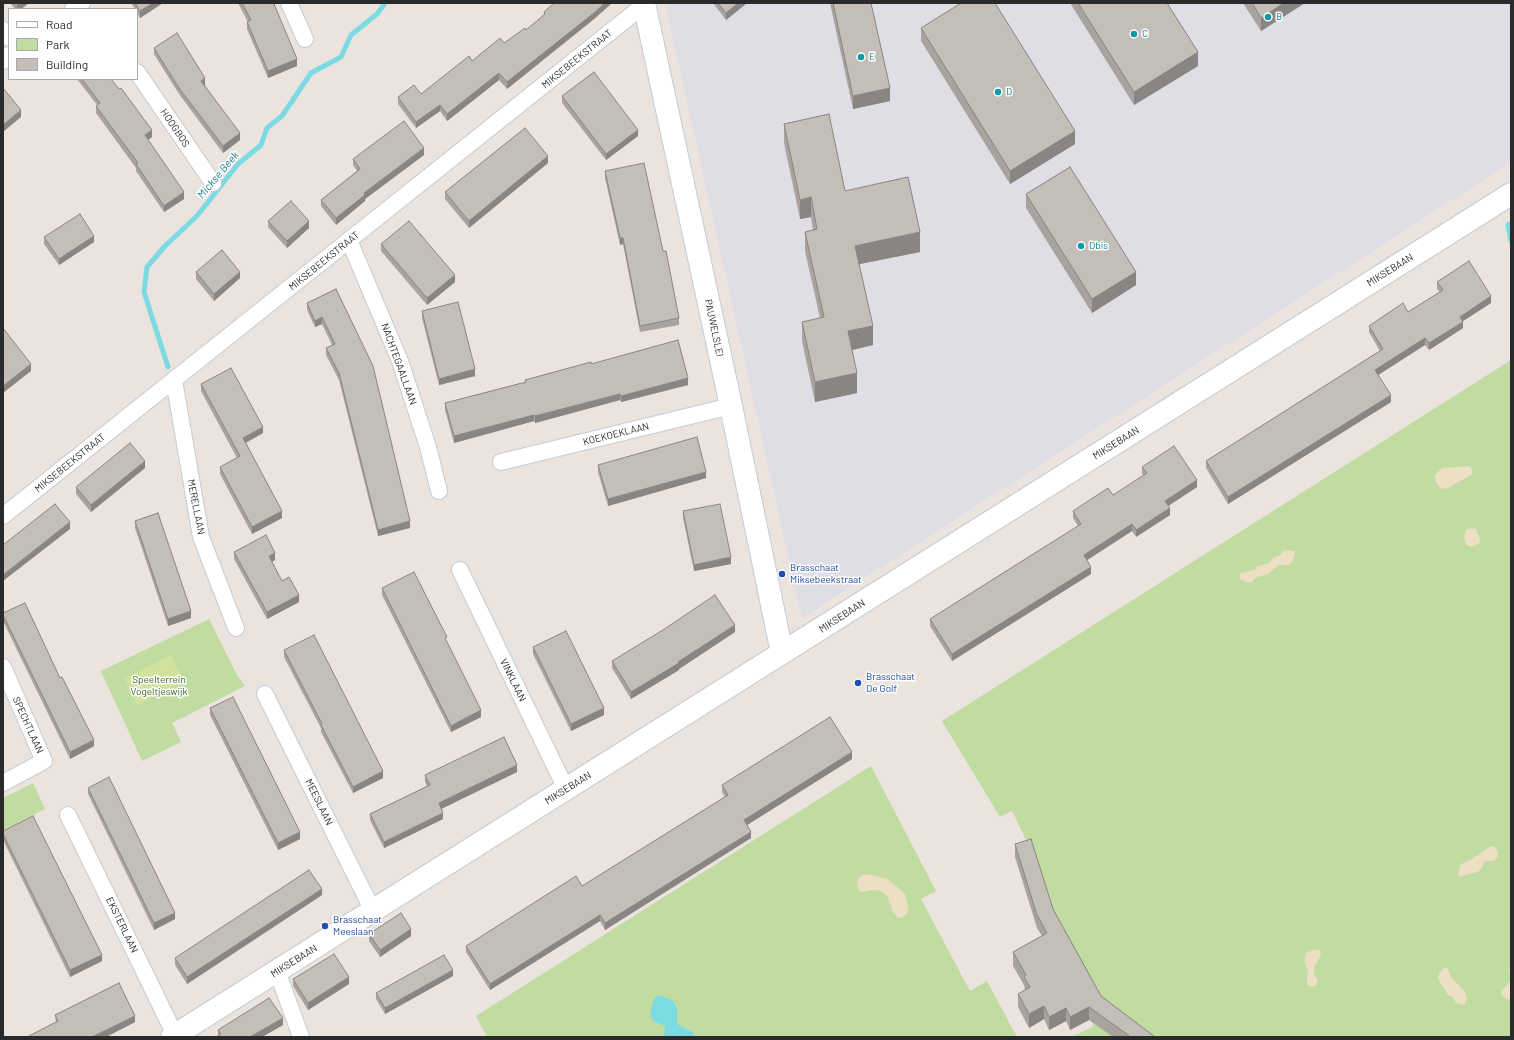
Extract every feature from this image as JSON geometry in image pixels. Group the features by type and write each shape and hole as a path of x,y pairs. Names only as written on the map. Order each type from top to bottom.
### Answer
{"street":[{"path":"289,3 305,39"},
{"name":"MIKSEBEEKSTRAAT","path":"3,516 644,4"},
{"name":"PAUWELSLEI","path":"644,4 731,406 782,653"},
{"name":"HOOGBOS","path":"138,73 213,183"},
{"name":"MIKSEBAAN","path":"174,1036 1511,194"},
{"name":"NACHTEGAALLAAN","path":"349,240 400,361 428,446 439,491"},
{"name":"MERELLAAN","path":"174,380 201,537 236,628"},
{"name":"KOEKOEKLAAN","path":"501,462 731,406"},
{"name":"VINKLAAN","path":"460,570 566,789"},
{"name":"SPECHTLAAN","path":"3,667 44,761 3,783"},
{"name":"MEESLAAN","path":"266,694 373,911"},
{"name":"EKSTERLAAN","path":"68,815 174,1036"},
{"path":"275,973 281,982 301,1037"}],"shaded area":[{"path":"665,3 1511,3 1511,162 802,618"}],"green space":[{"path":"1511,360 1511,1037 1072,1037 1094,1026 1039,927 1029,846 1012,811 1000,817 942,721"},
{"name":"Speelterrein Vogeltjeswijk","path":"209,619 237,675 245,686 172,723 181,742 142,761 101,671"},
{"path":"171,655 184,681 137,705 125,678"},
{"path":"871,766 936,891 921,899 970,991 987,981 1017,1037 487,1037 476,1016"},
{"path":"33,783 45,809 3,830 3,798"}],"sand":[{"path":"1470,466 1473,472 1471,475 1446,489 1441,488 1436,483 1435,475 1443,468"},
{"path":"1471,528 1476,529 1480,539 1479,544 1471,547 1466,545 1464,536 1466,530"},
{"path":"1284,550 1295,551 1291,563 1288,565 1279,565 1268,574 1257,577 1250,583 1241,580 1239,576 1241,573 1254,570 1258,566 1269,563 1274,557 1279,556"},
{"path":"1491,846 1495,847 1498,852 1498,857 1494,861 1485,861 1478,872 1459,876 1460,866 1463,863"},
{"path":"867,874 887,879 905,894 908,912 903,917 898,918 893,912 887,896 881,891 859,891 857,886 858,879 862,875"},
{"path":"1313,950 1319,950 1321,954 1314,968 1314,974 1318,981 1315,986 1309,986 1307,984 1308,972 1304,960 1306,953"},
{"path":"1511,963 1511,980 1509,968"},
{"path":"1444,968 1447,968 1451,977 1465,992 1467,999 1464,1005 1456,1003 1453,997 1448,995 1440,982 1438,978 1439,973"},
{"path":"1511,980 1511,1000 1504,998 1501,993"}],"water":[{"path":"658,996 662,996 673,1001 677,1009 677,1024 692,1032 696,1037 663,1037 665,1026 653,1021 650,1013 654,999"}],"building":[{"path":"135,3 153,3 140,11"},
{"path":"242,3 275,3 274,4 297,59 268,71 247,22 251,20"},
{"path":"554,3 605,3 507,82 499,73 447,114 440,105 416,122 398,97 414,85 421,94 469,56 472,61 500,38 504,43 525,28 526,30 545,14 544,12"},
{"path":"718,3 738,3 726,13"},
{"name":"E","path":"833,3 871,3 890,88 853,96"},
{"name":"D","path":"961,3 995,3 1075,131 1010,171 921,28"},
{"name":"C","path":"1078,3 1167,3 1198,52 1134,92"},
{"path":"1252,3 1284,3 1261,18"},
{"path":"177,33 205,78 201,81 240,133 223,146 179,88 154,48"},
{"path":"594,72 638,130 606,154 562,96"},
{"path":"83,80 112,80 119,89 121,88 152,130 145,135 184,192 164,206 136,164 138,163 96,106 100,103"},
{"path":"3,88 21,110 3,125"},
{"path":"829,114 845,191 908,177 920,232 855,246 873,326 848,331 857,373 815,382 802,322 824,317 805,232 817,229 811,197 800,200 784,124"},
{"path":"404,121 424,148 364,193 365,195 336,218 321,200 360,169 353,159"},
{"path":"525,128 548,156 469,221 445,192"},
{"path":"644,163 663,251 666,251 679,318 640,326 623,238 620,238 605,171"},
{"name":"Dbis","path":"1070,167 1136,272 1092,299 1026,194"},
{"path":"291,201 309,221 287,241 268,221"},
{"path":"80,214 94,236 59,259 44,237"},
{"path":"409,221 455,275 427,298 381,244"},
{"path":"222,250 240,272 214,294 196,272"},
{"path":"1469,261 1491,296 1460,317 1463,322 1429,343 1425,338 1375,370 1391,395 1228,497 1206,461 1383,349 1369,326 1403,303 1408,312 1443,290 1437,282"},
{"path":"336,289 373,366 410,521 378,530 339,373 326,348 335,344 322,317 315,321 307,303"},
{"path":"458,302 475,369 439,379 422,311"},
{"path":"3,328 31,364 3,386"},
{"path":"678,340 688,378 621,396 620,394 454,436 445,403 526,382 525,380 591,362 591,364"},
{"path":"231,368 263,427 243,438 282,511 252,527 220,467 240,456 201,384"},
{"path":"697,437 706,472 608,499 598,465"},
{"path":"130,443 145,461 91,505 76,487"},
{"path":"1174,446 1197,480 1165,501 1170,508 1136,530 1132,524 1084,555 1091,567 952,654 930,619 1081,524 1073,511 1108,488 1113,495 1147,473 1142,467"},
{"path":"55,504 70,522 3,575 3,545"},
{"path":"720,504 731,557 694,565 683,511"},
{"path":"158,513 191,611 168,619 135,521"},
{"path":"266,535 275,553 269,556 282,581 289,577 299,595 267,612 234,552"},
{"path":"414,572 447,637 445,638 481,710 451,726 382,588"},
{"path":"715,595 735,625 678,662 679,663 631,692 612,661 663,630"},
{"path":"25,603 60,678 62,677 94,740 70,752 3,615 3,613"},
{"path":"566,631 604,708 571,724 533,647"},
{"path":"314,635 383,771 353,787 284,650"},
{"path":"233,697 300,832 278,843 210,708"},
{"path":"830,717 852,752 744,820 751,832 605,923 600,915 490,984 466,946 576,876 582,886 728,795 722,785"},
{"path":"504,737 517,765 439,803 443,813 384,842 370,814 430,785 425,775"},
{"path":"109,777 175,913 154,923 88,788"},
{"path":"33,816 102,955 70,970 3,834 3,831"},
{"path":"1031,839 1053,909 1101,996 1155,1037 1131,1037 1089,1007 1070,1017 1066,1008 1049,1017 1044,1006 1029,1014 1018,994 1030,987 1024,977 1026,975 1013,952 1047,933 1037,915 1015,844"},
{"path":"309,870 322,889 187,977 175,958"},
{"path":"401,913 411,929 380,950 369,934"},
{"path":"334,954 349,977 308,1003 293,979"},
{"path":"444,955 453,970 385,1008 376,993"},
{"path":"119,983 135,1016 92,1037 27,1037 58,1021 55,1015"},
{"path":"269,998 283,1018 250,1037 216,1037 221,1034 218,1030"}],"waterway":[{"name":"Mickse Beek","path":"168,367 144,292 147,267 165,246 197,216 238,164 261,145 267,128 282,116 311,73 341,57 351,35 377,14 385,3"},
{"path":"1511,223 1508,225 1511,241"}],"place":[{"name":"B","path":"1268,17"},
{"name":"C","path":"1134,34"},
{"name":"E","path":"861,57"},
{"name":"D","path":"998,92"},
{"name":"Dbis","path":"1081,246"},
{"name":"Brasschaat Miksebeekstraat","path":"782,574"},
{"name":"Brasschaat De Golf","path":"858,683"},
{"name":"Brasschaat Meeslaan","path":"325,926"}]}
